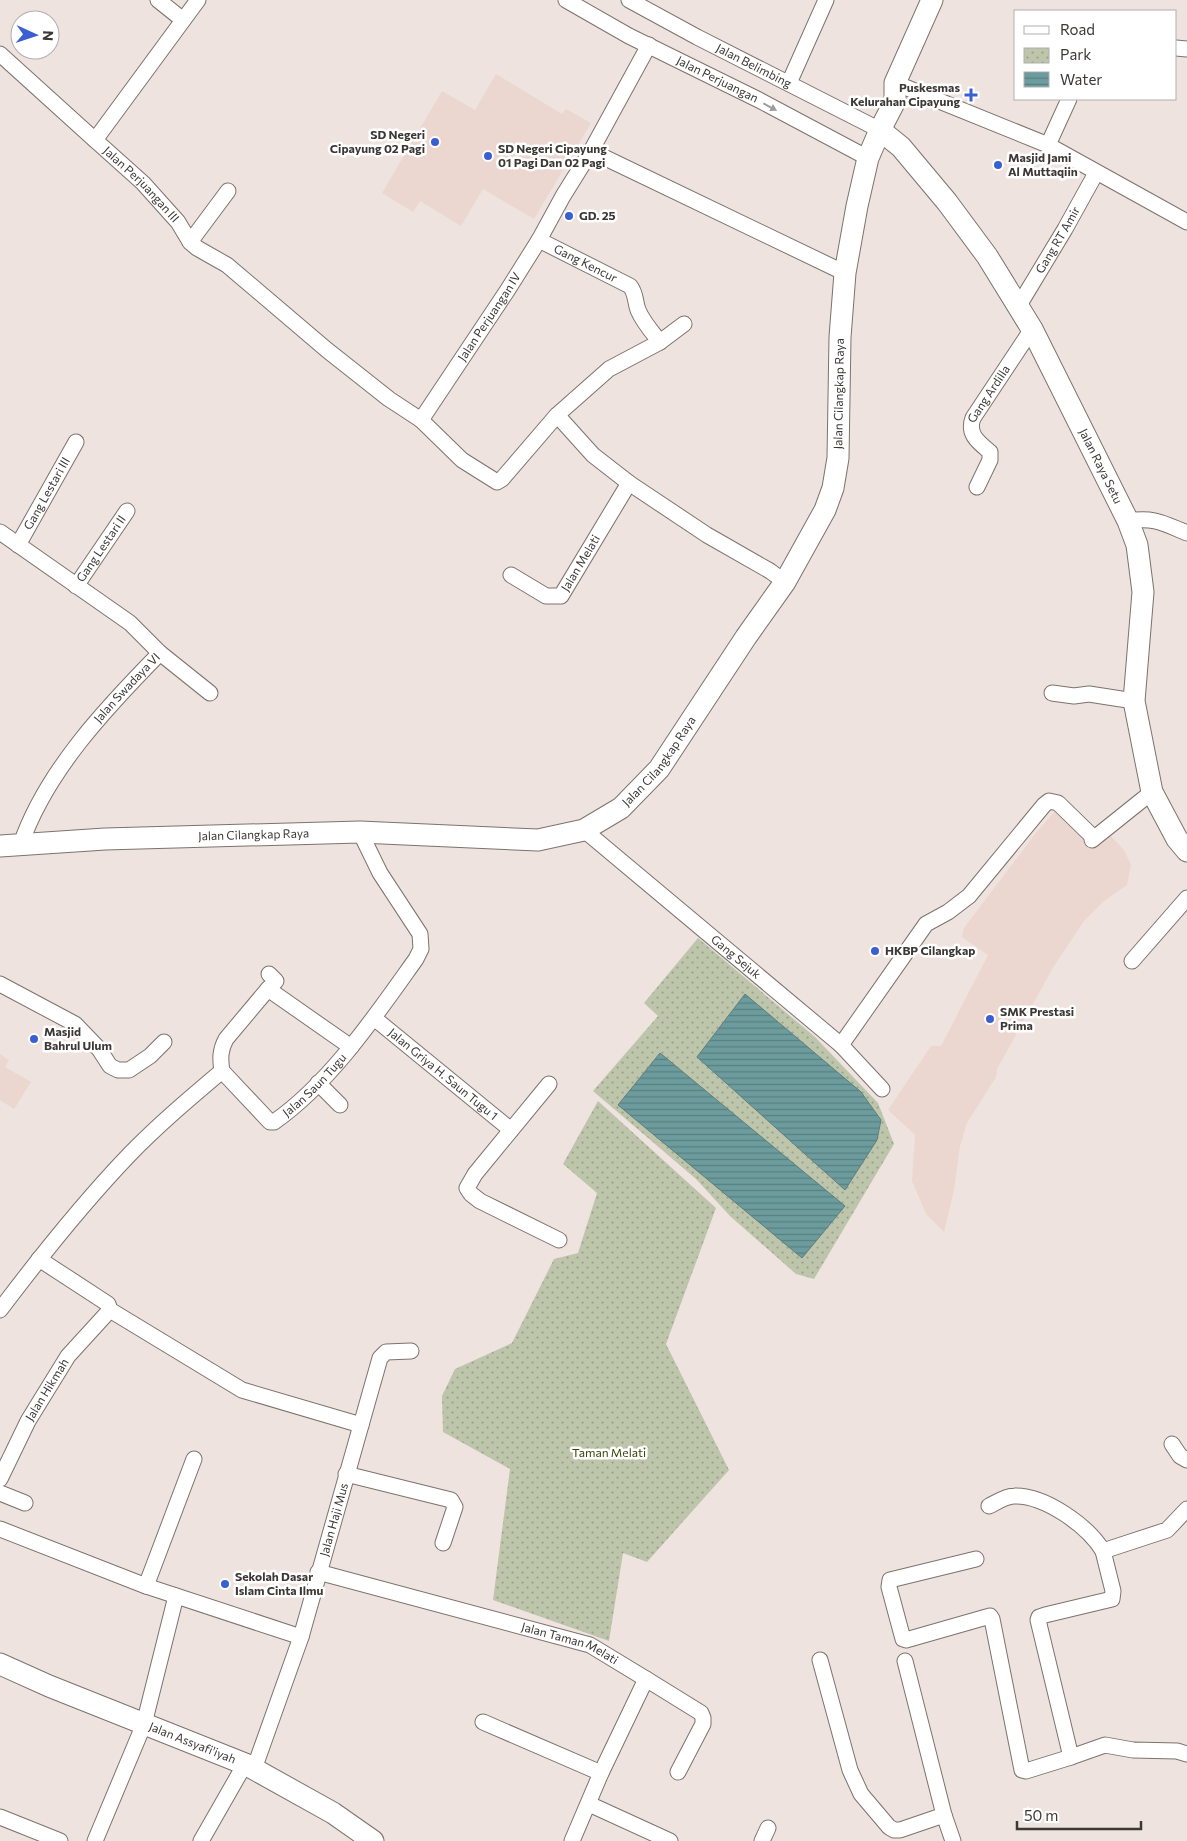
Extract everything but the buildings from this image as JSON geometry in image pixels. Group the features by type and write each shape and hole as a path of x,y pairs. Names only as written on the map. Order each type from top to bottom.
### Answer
{"street":[{"path":"158,0 183,20"},
{"name":"Jalan Perjuangan III","path":"198,0 96,140 143,183 178,222 190,242 209,256 227,265 327,350 389,399 421,420"},
{"name":"Jalan Perjuangan","path":"566,0 648,45 759,100 868,158"},
{"name":"Jalan Belimbing","path":"629,0 697,37 880,130"},
{"path":"789,83 825,0"},
{"path":"901,147 894,134 893,126 899,96 932,0"},
{"name":"Jalan Perjuangan IV","path":"421,420 507,291 538,240 591,151 648,45"},
{"path":"0,54 96,140"},
{"path":"899,96 1048,146 1096,173 1186,218"},
{"name":"Jalan Cilangkap Raya","path":"10,845 105,838 360,832 538,840 584,830 621,808 659,769 746,637 785,582 825,510 833,488 838,458 840,337 851,237 868,158 880,130 899,96"},
{"path":"1048,146 1069,100"},
{"name":"Jalan Raya Setu","path":"880,130 901,147 947,202 986,256 1032,330 1128,521 1137,545 1143,592 1134,700 1152,792 1177,839 1187,852"},
{"path":"591,151 846,273"},
{"name":"Gang RT Amir","path":"1018,307 1096,173"},
{"path":"190,242 228,191"},
{"name":"Gang Kencur","path":"538,240 630,286 634,291 638,309 647,326 660,342"},
{"path":"421,420 462,460 497,482 502,479 556,415 609,369 660,342 684,324"},
{"name":"Gang Ardilla","path":"977,487 990,460 990,452 976,439 970,426 973,418 1032,330"},
{"path":"556,415 593,455 629,483 707,535 785,582"},
{"name":"Gang Lestari III","path":"18,545 76,442"},
{"name":"Jalan Melati","path":"511,576 546,596 561,596 629,483"},
{"name":"Gang Lestari II","path":"76,586 127,510"},
{"path":"1128,521 1144,518 1158,521 1187,533"},
{"name":"Jalan Swadaya VI","path":"0,532 130,623 160,652 114,699 49,782 27,826 10,845"},
{"path":"160,652 210,692"},
{"path":"1052,694 1074,696 1089,694 1134,700"},
{"path":"841,1044 926,924 948,912 969,896 1044,805 1050,801 1058,803 1093,839 1152,792"},
{"name":"Gang Sejuk","path":"584,830 841,1044 882,1089"},
{"name":"Jalan Saun Tugu","path":"222,1071 272,1122 305,1097 351,1047 416,958 422,944 420,934 380,873 360,832"},
{"path":"1132,961 1187,898"},
{"path":"0,1310 39,1258 129,1156 171,1115 222,1071 220,1057 222,1046 268,982 351,1047"},
{"path":"0,984 75,1024 99,1049 110,1066 118,1070 129,1070 150,1056 164,1042"},
{"name":"Jalan Griya H. Saun Tugu 1","path":"374,1018 511,1130"},
{"path":"318,1083 340,1105"},
{"path":"549,1084 475,1174 467,1188 471,1194 480,1200 559,1240"},
{"path":"39,1258 108,1304 110,1310 242,1390 361,1425"},
{"name":"Jalan Hikmah","path":"0,1480 28,1421 68,1356 110,1310"},
{"name":"Jalan Haji Mus","path":"201,1841 249,1766 301,1637 380,1358 386,1352 411,1351"},
{"path":"1172,1444 1180,1456 1187,1460"},
{"path":"146,1586 194,1459"},
{"path":"346,1474 451,1500 455,1507 443,1544"},
{"path":"0,1493 25,1503"},
{"path":"989,1506 1013,1496 1032,1498 1059,1510 1098,1542 1103,1551 1113,1592 1112,1599 1045,1615 1039,1617 1038,1620 1071,1757"},
{"path":"1103,1551 1167,1530 1187,1509"},
{"path":"0,1529 146,1586 301,1637"},
{"path":"976,1559 890,1580 889,1587 903,1639 906,1640 990,1616 1022,1770 1026,1771 1105,1745 1132,1750 1177,1751 1187,1754"},
{"name":"Jalan Taman Melati","path":"318,1572 590,1645 701,1713 704,1718 703,1724 678,1772"},
{"path":"95,1841 144,1724 176,1596"},
{"path":"820,1660 850,1770 861,1794 888,1827 894,1830 900,1830 944,1815"},
{"path":"906,1661 944,1815 953,1841"},
{"name":"Jalan Assyafi'iyah","path":"0,1664 48,1686 249,1766 333,1814 373,1841"},
{"path":"572,1841 601,1772 646,1679"},
{"path":"483,1722 601,1772"},
{"path":"589,1804 670,1841"},
{"path":"1,1819 60,1841"}],"shaded area":[{"name":"SD Negeri Cipayung 01 Pagi Dan 02 Pagi","path":"496,74 562,114 566,109 591,123 534,219 483,189 461,226 420,201 413,212 382,193 442,91 475,110"},
{"name":"SMK Prestasi Prima","path":"1060,809 1093,835 1107,832 1124,850 1131,865 1127,885 1104,901 1084,921 1054,966 997,1069 996,1077 967,1123 960,1146 954,1190 944,1232 926,1214 912,1181 915,1135 888,1110 931,1046 941,1046 988,955 962,937 964,928 1035,834 1055,811"},
{"path":"0,1054 9,1060 5,1067 31,1082 14,1109 0,1100"}],"green space":[{"path":"698,938 815,1037 878,1103 894,1144 814,1279 796,1274 730,1216 696,1179 593,1091 658,1016 644,1003"},
{"name":"Taman Melati","path":"598,1101 716,1208 666,1344 729,1470 647,1562 623,1553 609,1641 493,1600 510,1469 443,1432 442,1396 455,1369 512,1343 554,1259 578,1253 597,1193 563,1164"}],"water":[{"path":"745,994 861,1092 881,1120 877,1140 845,1190 697,1057"},
{"path":"660,1053 845,1206 802,1258 618,1105"}],"place":[{"name":"Puskesmas Kelurahan Cipayung","path":"971,95"},
{"name":"SD Negeri Cipayung 02 Pagi","path":"435,142"},
{"name":"SD Negeri Cipayung 01 Pagi Dan 02 Pagi","path":"488,156"},
{"name":"Masjid Jami Al Muttaqiin","path":"998,165"},
{"name":"GD. 25","path":"569,216"},
{"name":"HKBP Cilangkap","path":"875,951"},
{"name":"SMK Prestasi Prima","path":"990,1019"},
{"name":"Masjid Bahrul Ulum","path":"34,1039"},
{"name":"Sekolah Dasar Islam Cinta Ilmu","path":"225,1584"}]}
